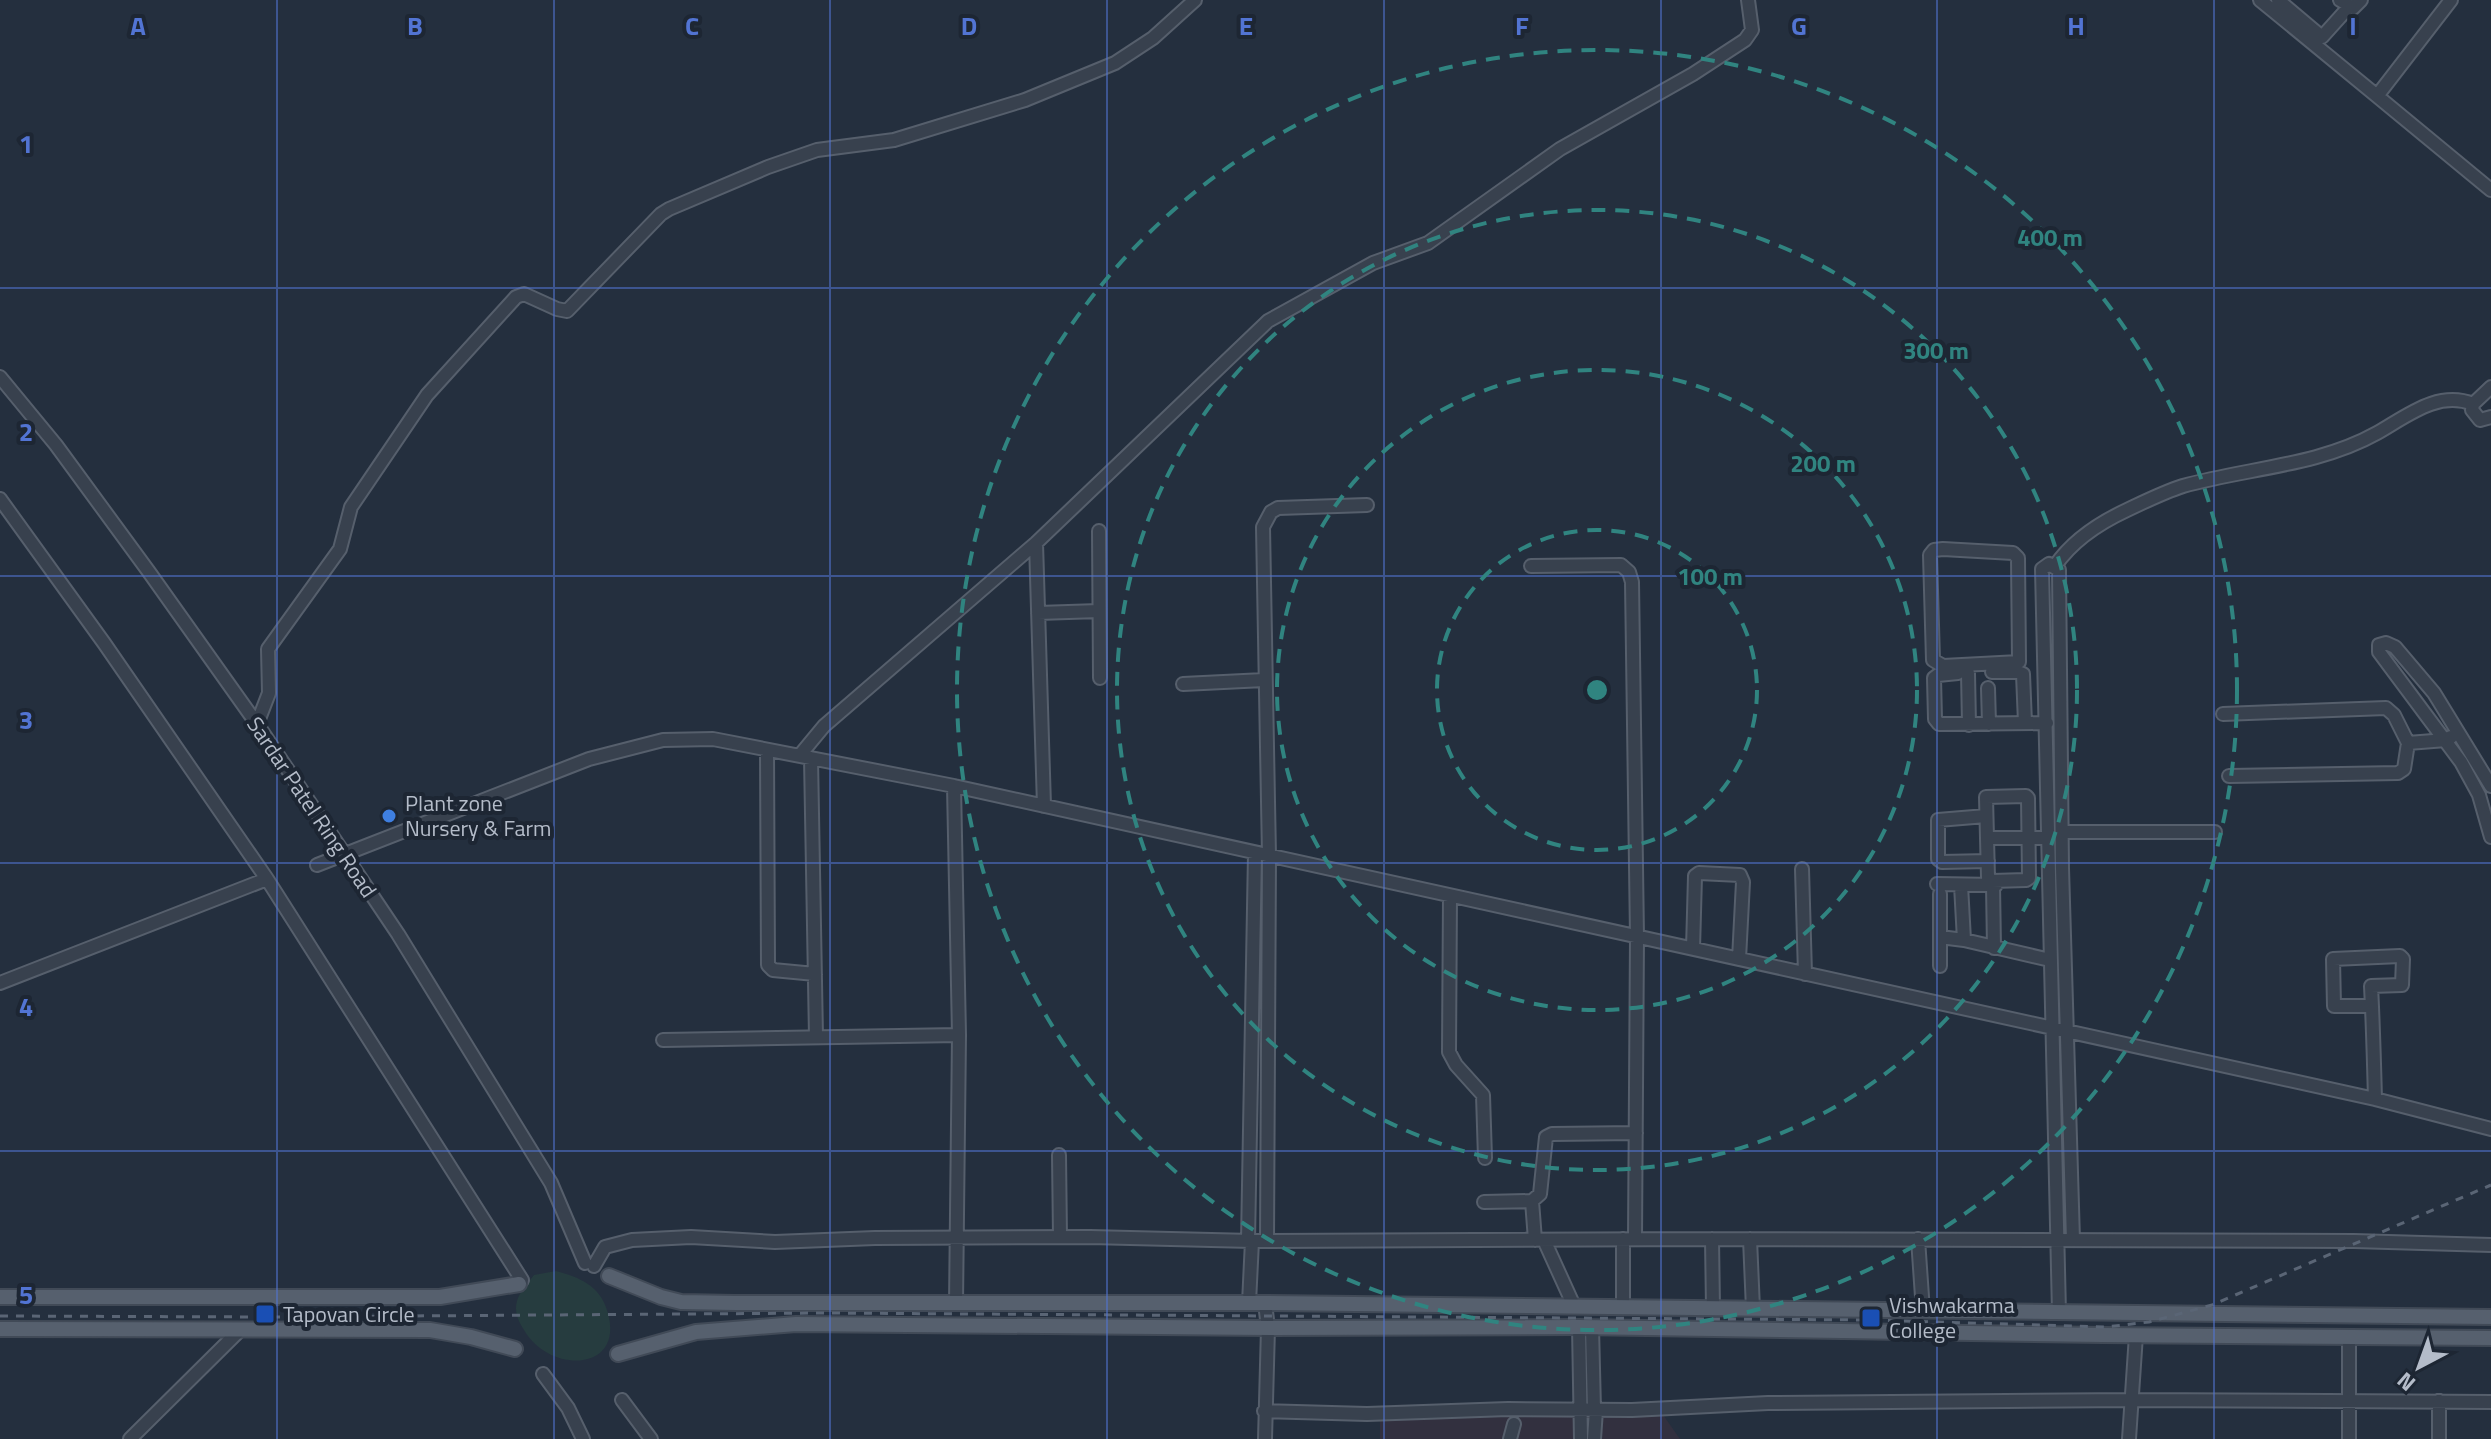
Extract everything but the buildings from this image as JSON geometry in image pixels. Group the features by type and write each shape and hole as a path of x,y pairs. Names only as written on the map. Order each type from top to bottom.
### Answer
{"main road":[{"path":"609,1276 681,1302 1257,1303 2491,1317"},
{"path":"0,1297 440,1297 520,1282"},
{"path":"618,1354 696,1332 796,1324 1585,1327 2491,1338"},
{"path":"0,1329 430,1330 515,1349"}],"street":[{"path":"257,724 269,693 268,649 340,549 351,507 427,395 516,297 524,294 567,311 669,209 817,150 894,140 1025,100 1115,63 1153,38 1195,0"},
{"path":"816,1037 806,757 824,726 1036,543 1268,321 1373,263 1424,246 1560,149 1693,74 1745,40 1752,30 1748,0"},
{"path":"2271,2 2322,37 2344,4 2355,7 2361,0"},
{"path":"2377,96 2451,0"},
{"path":"2271,2 2377,96 2491,190"},
{"name":"Sardar Patel Ring Road","path":"0,377 56,445 257,724 345,854 466,1042 551,1183 590,1264 605,1247 632,1240 691,1237 775,1242 957,1237"},
{"path":"2491,387 2473,404 2472,410 2476,418 2484,420 2491,417"},
{"path":"2055,566 2076,541 2125,511 2181,487 2308,459 2365,439 2434,402 2461,399 2473,404"},
{"path":"0,499 267,879 520,1282"},
{"path":"1267,1241 1269,856 1263,527 1271,512 1288,506 1367,505"},
{"path":"1099,531 1100,678"},
{"path":"1036,543 1044,806"},
{"path":"1943,549 2016,555 2020,607 2019,662 1938,664 1932,657 1930,555 1934,550 1943,549"},
{"path":"2059,1313 2042,569 2049,564 2059,570 2062,832 2073,1240"},
{"path":"1531,566 1621,565 1629,572 1632,582 1637,937 1636,1133 1623,1307"},
{"path":"2020,607 2043,607"},
{"path":"1038,613 1099,611"},
{"path":"2479,795 2491,787 2459,730 2434,693 2399,651 2386,643 2379,645 2379,652 2446,740 2479,795 2491,837"},
{"path":"2025,723 2021,672 1936,676 1935,719 1942,725 2047,723"},
{"path":"1968,673 1969,725"},
{"path":"1183,684 1264,680"},
{"path":"2024,685 2046,685"},
{"path":"1988,688 1989,724"},
{"path":"2223,714 2386,708 2394,715 2408,743 2404,769 2398,773 2229,776"},
{"path":"2408,743 2446,740 2459,730"},
{"path":"317,865 589,759 635,746 689,738 713,739 954,786 2375,1099 2491,1129"},
{"path":"767,750 768,965 773,970 815,974"},
{"path":"954,786 959,1035 956,1304"},
{"path":"1988,796 2026,796 2029,838 2029,876 2026,880 1992,881 1988,877 1987,838 1988,796"},
{"path":"1986,816 1938,820 1938,859 1942,862 1988,861"},
{"path":"2062,832 2215,832"},
{"path":"1987,838 2049,838"},
{"path":"1255,853 1250,1241 1257,1303 1268,1328 1265,1439"},
{"path":"1802,869 1805,974"},
{"path":"1693,949 1695,876 1699,873 1740,875 1743,882 1739,959"},
{"path":"0,983 267,879"},
{"path":"1961,885 1964,940"},
{"path":"1940,966 1939,889 1961,885 2020,886"},
{"path":"1993,885 1994,948"},
{"path":"1450,896 1449,1052 1456,1065 1483,1095 1485,1158"},
{"path":"1940,937 2050,960"},
{"path":"2372,1006 2334,1006 2333,959 2400,956 2403,959 2403,984 2371,986 2372,1006 2375,1099"},
{"path":"663,1040 959,1035"},
{"path":"1484,1202 1532,1201 1540,1194 1543,1140 1552,1134 1636,1133"},
{"path":"1059,1155 1060,1237"},
{"path":"1532,1201 1539,1240 1574,1306"},
{"path":"957,1237 1250,1241 2354,1241 2491,1245"},
{"path":"1712,1239 1713,1308"},
{"path":"1750,1239 1753,1309"},
{"path":"1918,1239 1923,1311"},
{"path":"1585,1327 1594,1439"},
{"path":"130,1439 241,1329"},
{"path":"2129,1439 2136,1335"},
{"path":"2349,1337 2349,1439"},
{"path":"543,1374 568,1408 583,1439"},
{"path":"622,1400 651,1439"},
{"path":"1264,1411 1367,1414 1768,1403 2132,1400 2491,1402"},
{"path":"2439,1401 2439,1439"},
{"path":"1581,1439 1591,1410"},
{"path":"1510,1439 1514,1424"}],"shaded area":[{"path":"1380,1409 1659,1409 1680,1439 1380,1439"}],"green space":[{"path":"556,1271 588,1284 604,1302 610,1331 606,1346 596,1355 583,1360 567,1360 551,1355 536,1345 520,1323 516,1305 522,1290 534,1275"}],"railway":[{"path":"0,1316 824,1313 1871,1320 2106,1327 2149,1322 2212,1305 2491,1185"}],"place":[{"name":"Plant zone Nursery & Farm","path":"389,816"},
{"name":"Tapovan Circle","path":"265,1314"},
{"name":"Vishwakarma College","path":"1871,1318"}]}
